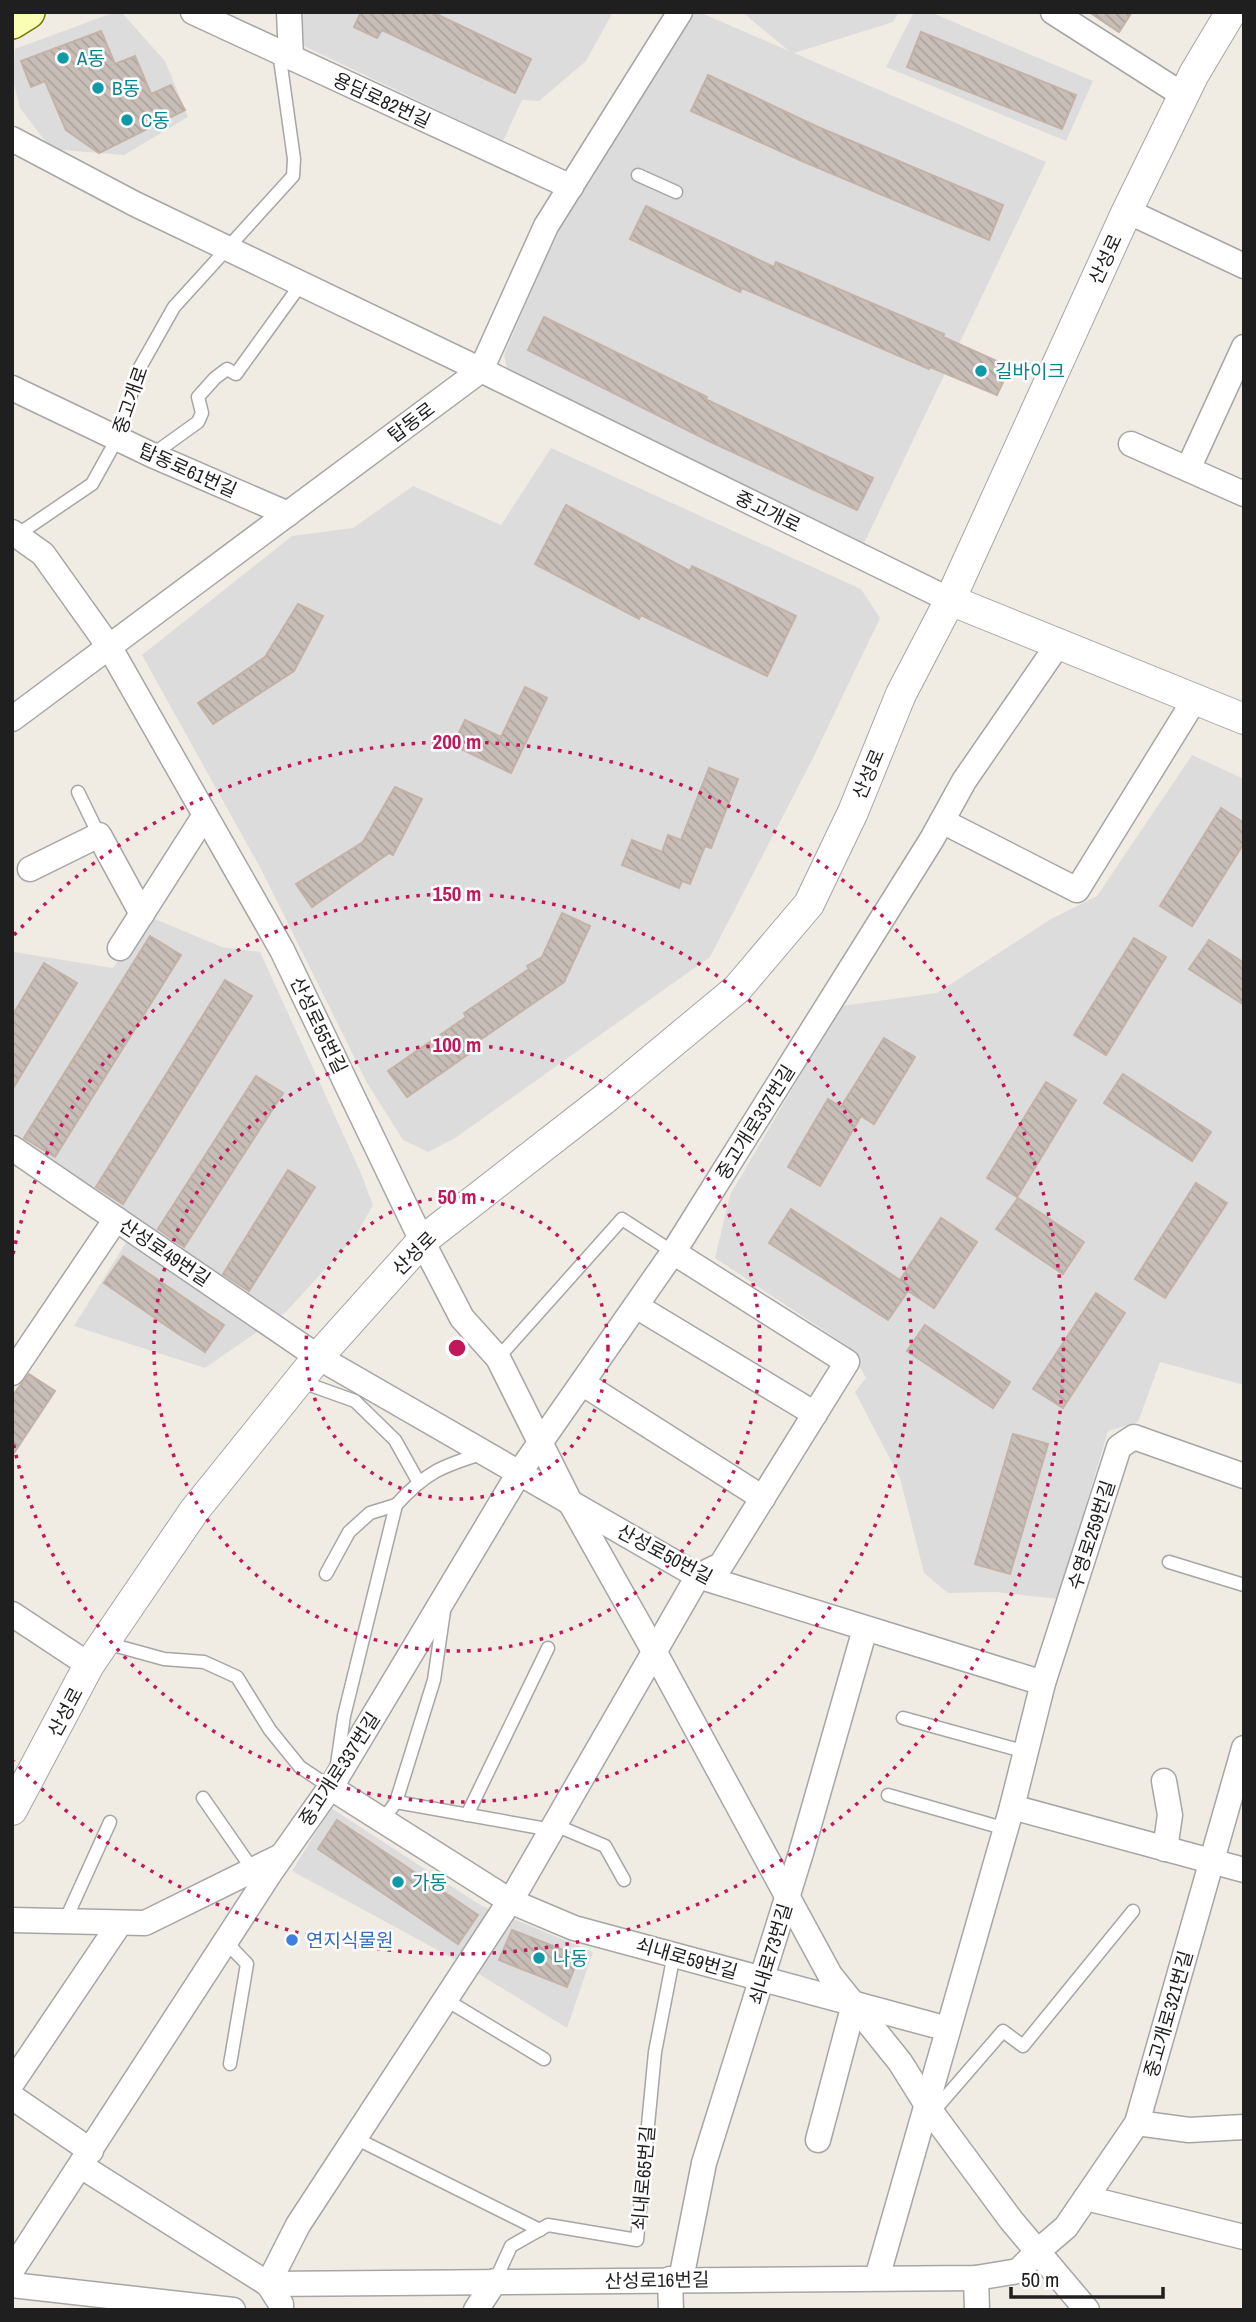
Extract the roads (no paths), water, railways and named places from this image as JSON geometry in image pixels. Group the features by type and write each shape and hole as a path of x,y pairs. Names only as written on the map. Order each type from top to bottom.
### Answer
{"main road":[{"path":"12,22 28,12"}],"street":[{"name":"용담로82번길","path":"193,12 570,187"},
{"path":"285,55 289,12"},
{"name":"탑동로","path":"12,719 481,370 546,226 680,12"},
{"path":"1053,12 1183,95"},
{"name":"산성로","path":"12,1810 97,1654 194,1511 318,1357 422,1241 607,1097 737,989 810,904 853,812 901,694 950,600 1128,211 1183,95 1231,12"},
{"name":"중고개로","path":"14,144 950,600 1244,719"},
{"path":"1128,211 1244,266"},
{"path":"1188,469 1244,346"},
{"name":"탑동로61번길","path":"12,388 152,455 288,514"},
{"path":"1131,444 1244,494"},
{"name":"산성로55번길","path":"14,534 43,554 110,648 282,950 462,1318 498,1358 570,1502"},
{"name":"중고개로337번길","path":"12,2270 282,1855 332,1785 519,1473 673,1252 942,821 964,781 1059,643"},
{"path":"942,821 1077,890 1195,699"},
{"path":"120,948 205,815"},
{"path":"28,865 99,835 142,914"},
{"name":"산성로49번길","path":"12,1148 318,1357"},
{"path":"12,1373 20,1345 116,1219"},
{"path":"268,2284 298,2225 444,1998 510,1901 698,1576 722,1565 847,1362 673,1252"},
{"path":"636,1306 815,1414"},
{"name":"산성로50번길","path":"318,1357 698,1576 1043,1683"},
{"path":"582,1383 763,1498"},
{"name":"수영로259번길","path":"877,2278 929,2109 948,2029 1009,1818 1043,1683 1119,1447 1134,1437 1244,1476"},
{"path":"570,1502 830,1975 900,2062 929,2109 1011,2220 1087,2310"},
{"path":"12,1614 97,1654"},
{"name":"쇠내로73번길","path":"671,2310 675,2279 704,2163 788,1895 865,1629"},
{"name":"중고개로321번길","path":"1038,2251 1066,2227 1137,2123 1244,1748"},
{"path":"1164,1781 1170,1815 1165,1849"},
{"name":"쇠내로59번길","path":"332,1785 389,1811 510,1901 574,1928 948,2029"},
{"path":"1009,1818 1165,1849 1244,1870"},
{"path":"12,1920 145,1923 282,1855"},
{"path":"12,2083 120,1923"},
{"path":"818,2140 854,2004"},
{"path":"12,2097 86,2159 268,2284 281,2304 281,2310"},
{"path":"1137,2123 1189,2130 1244,2126"},
{"path":"1086,2198 1244,2237"},
{"name":"산성로16번길","path":"268,2284 976,2278 1018,2271 1038,2251"},
{"path":"976,2278 977,2310"},
{"name":"쇠내로65번길","path":"476,2310 495,2281"},
{"path":"12,2285 119,2304 230,2310"}],"lane":[{"path":"229,249 293,176 294,159 285,55"},
{"path":"638,175 676,192"},
{"name":"중고개로","path":"14,534 92,484 117,439 139,369 153,341 174,307 229,249"},
{"name":"중고개로","path":"152,455 198,422 202,413 198,397 227,369 236,374 301,284"},
{"path":"78,792 99,835"},
{"path":"498,1358 622,1219 673,1252"},
{"path":"298,1381 355,1401 395,1440 418,1481"},
{"path":"97,1654 204,1662 237,1677 270,1730 300,1767 332,1785 344,1716 396,1505 418,1481 448,1464 484,1453"},
{"path":"326,1574 349,1532 370,1513 396,1505"},
{"path":"1170,1562 1244,1585"},
{"name":"중고개로337번길","path":"389,1811 434,1679 447,1592"},
{"path":"467,1815 548,1648"},
{"path":"903,1718 1026,1752"},
{"path":"888,1795 1009,1818"},
{"path":"203,1798 253,1870"},
{"path":"389,1811 467,1815 553,1828 605,1846 624,1881"},
{"path":"65,1921 110,1822"},
{"name":"수영로259번길","path":"929,2109 1003,2031 1023,2046 1133,1911"},
{"path":"226,1942 247,1964 230,2064"},
{"name":"쇠내로65번길","path":"495,2281 511,2246 548,2225 638,2240 655,2052 674,1954"},
{"path":"444,1998 544,2059"},
{"path":"355,2138 540,2230"}],"place":[{"name":"A동","path":"63,58"},
{"name":"B동","path":"98,88"},
{"name":"C동","path":"127,120"},
{"name":"길바이크","path":"981,371"},
{"name":"가동","path":"398,1882"},
{"name":"연지식물원","path":"292,1940"},
{"name":"나동","path":"539,1958"}]}
